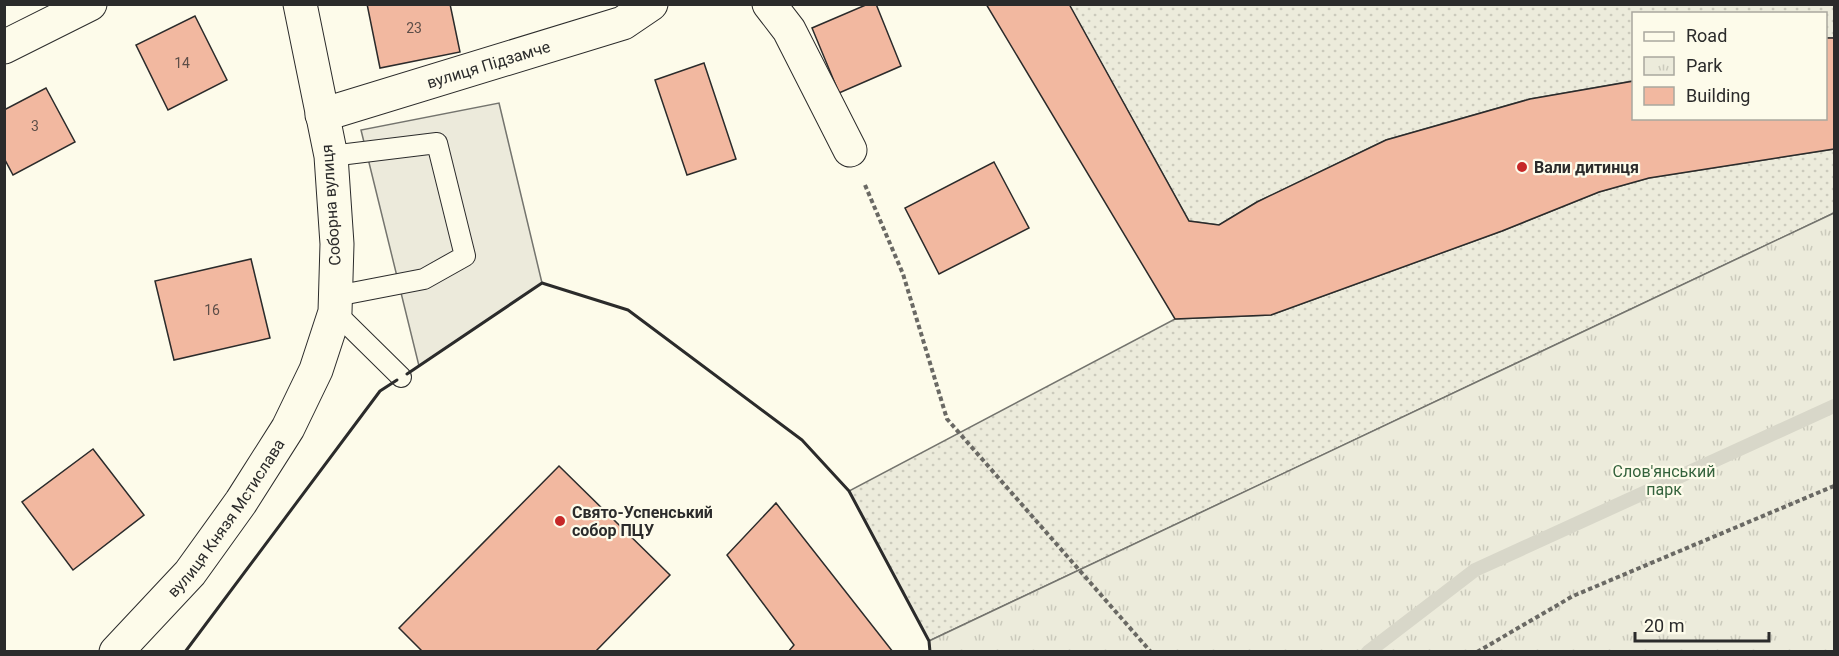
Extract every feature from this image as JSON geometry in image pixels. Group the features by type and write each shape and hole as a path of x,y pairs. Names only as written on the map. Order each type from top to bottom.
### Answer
{"street":[{"path":"4,47 90,4"},
{"name":"Соборна вулиця","path":"300,4 330,156 337,244 336,304 316,370"},
{"name":"вулиця Підзамче","path":"322,115 623,23 651,4"},
{"path":"769,4 789,30 850,150"},
{"name":"вулиця Князя Мстислава","path":"116,651 189,573 241,502 288,428 316,370"}],"lane":[{"path":"330,156 437,142 465,255 424,279 336,304 401,377"}],"path":[{"path":"850,150 903,274 947,419 1151,651"},
{"path":"1477,651 1573,596 1834,486"}],"green space":[{"path":"1834,4 1834,38 1827,38 1827,12 1632,12 1632,81 1530,99 1386,140 1257,202 1219,225 1189,221 1069,5"},
{"path":"1834,149 1834,213 929,641 849,491 1175,319 1271,315 1502,231 1599,192 1649,178"},
{"name":"Слов'янський парк","path":"1834,213 1834,651 930,651 929,641"}],"shaded area":[{"path":"499,103 542,283 419,366 361,130"}],"building":[{"path":"367,4 450,4 460,52 380,68"},
{"path":"868,4 876,4 901,66 839,93 812,28"},
{"name":"Вали дитинця","path":"986,4 1069,4 1189,221 1219,225 1257,202 1386,140 1530,99 1632,81 1632,120 1827,120 1827,38 1834,38 1834,149 1649,178 1599,192 1502,231 1271,315 1175,319"},
{"path":"195,16 227,80 168,110 136,45"},
{"path":"704,63 736,159 687,175 655,80"},
{"path":"46,88 75,142 13,175 4,158 4,110"},
{"path":"994,162 1029,228 939,274 905,208"},
{"path":"251,259 270,338 174,360 155,281"},
{"path":"93,449 144,515 73,570 22,502"},
{"name":"Свято-Успенський собор ПЦУ","path":"559,466 670,575 595,652 423,652 399,628"},
{"path":"776,503 893,652 788,652 794,645 727,555"}],"waterway":[{"path":"1368,652 1475,570 1834,406"}],"wall":[{"path":"407,374 542,283 628,310 802,440 849,491 929,641 930,652"},
{"path":"185,652 380,391 397,380"}],"place":[{"name":"Вали дитинця","path":"1522,167"},
{"name":"Свято-Успенський собор ПЦУ","path":"560,521"}]}
